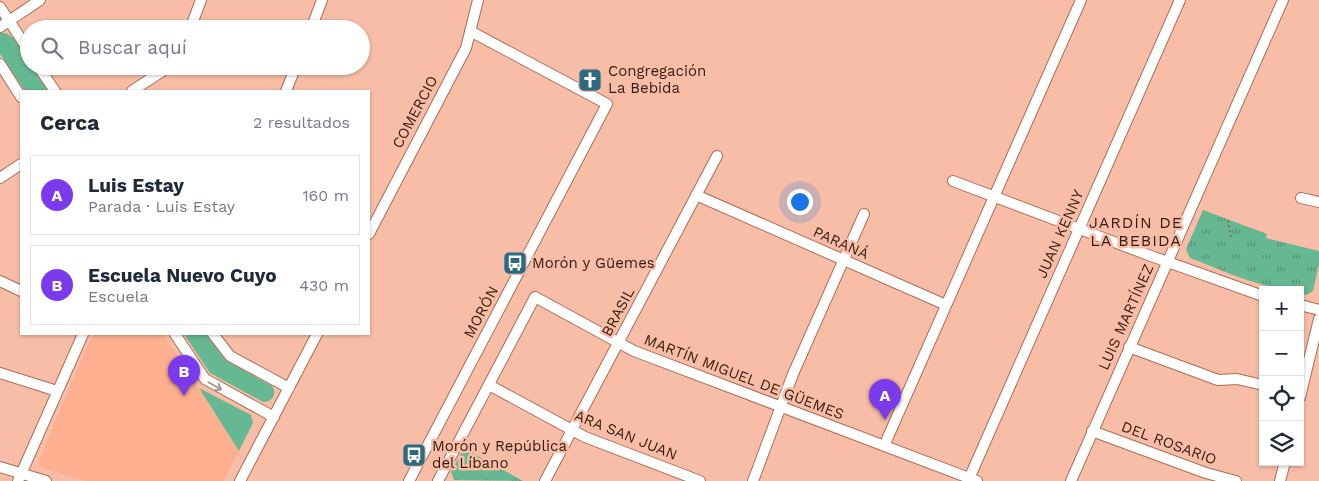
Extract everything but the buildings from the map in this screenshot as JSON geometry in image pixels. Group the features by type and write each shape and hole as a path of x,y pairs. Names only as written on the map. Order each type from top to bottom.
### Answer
{"street":[{"path":"4,24 40,0"},
{"path":"193,20 201,0"},
{"path":"314,20 322,0"},
{"name":"COMERCIO","path":"370,232 466,48 478,0"},
{"path":"884,446 1081,0"},
{"name":"JUAN KENNY","path":"971,480 1180,0"},
{"name":"LUIS MARTÍNEZ","path":"1071,481 1283,0"},
{"path":"0,8 4,24 20,41"},
{"name":"MORÓN","path":"409,481 608,104 470,31"},
{"path":"0,64 20,95"},
{"path":"44,75 54,90"},
{"path":"134,90 156,75"},
{"path":"286,90 292,75"},
{"name":"BRASIL","path":"545,481 717,156"},
{"path":"0,178 20,165"},
{"path":"953,181 1259,295"},
{"name":"PARANÁ","path":"696,195 946,305"},
{"path":"1301,198 1319,202"},
{"path":"752,481 793,374 864,214"},
{"path":"0,281 20,291"},
{"name":"MARTÍN MIGUEL DE GÜEMES","path":"489,385 536,297 634,351 971,480"},
{"path":"1304,306 1319,310"},
{"path":"1304,379 1319,320"},
{"path":"19,477 83,335"},
{"path":"177,335 205,379 274,417"},
{"path":"214,335 230,356 289,388"},
{"path":"240,481 316,335"},
{"path":"1129,347 1218,380 1237,379 1259,384"},
{"path":"0,373 57,391"},
{"path":"438,481 489,385"},
{"name":"ARA SAN JUAN","path":"489,385 585,437 700,481"},
{"name":"DEL ROSARIO","path":"1092,431 1206,473 1236,481"},
{"path":"1280,481 1284,466"},
{"path":"0,467 19,477 46,481"}],"path":[{"path":"1228,220 1231,238"}],"shaded area":[{"path":"94,335 164,335 239,451 223,481 85,481 43,468 39,460 91,338"}],"green space":[{"path":"0,33 5,33 20,48 20,75 37,75 47,90 24,90 0,54"},
{"path":"1203,210 1267,234 1266,238 1319,251 1319,264 1313,291 1306,295 1304,295 1304,286 1268,286 1258,283 1190,258 1186,249"},
{"path":"185,335 208,335 225,360 272,386 274,395 269,401 263,402 210,373"},
{"path":"199,388 251,415 253,423 239,451"},
{"path":"464,448 523,481 454,480 451,472"}],"place":[{"name":"Congregación La Bebida","path":"590,80"},
{"name":"Morón y Güemes","path":"515,263"},
{"name":"Escuela Nuevo Cuyo","path":"184,396"},
{"name":"Luis Estay","path":"885,420"},
{"name":"Morón y República del Líbano","path":"414,455"}],"district":[{"name":"JARDÍN DE LA BEBIDA","path":"1136,231"}]}
